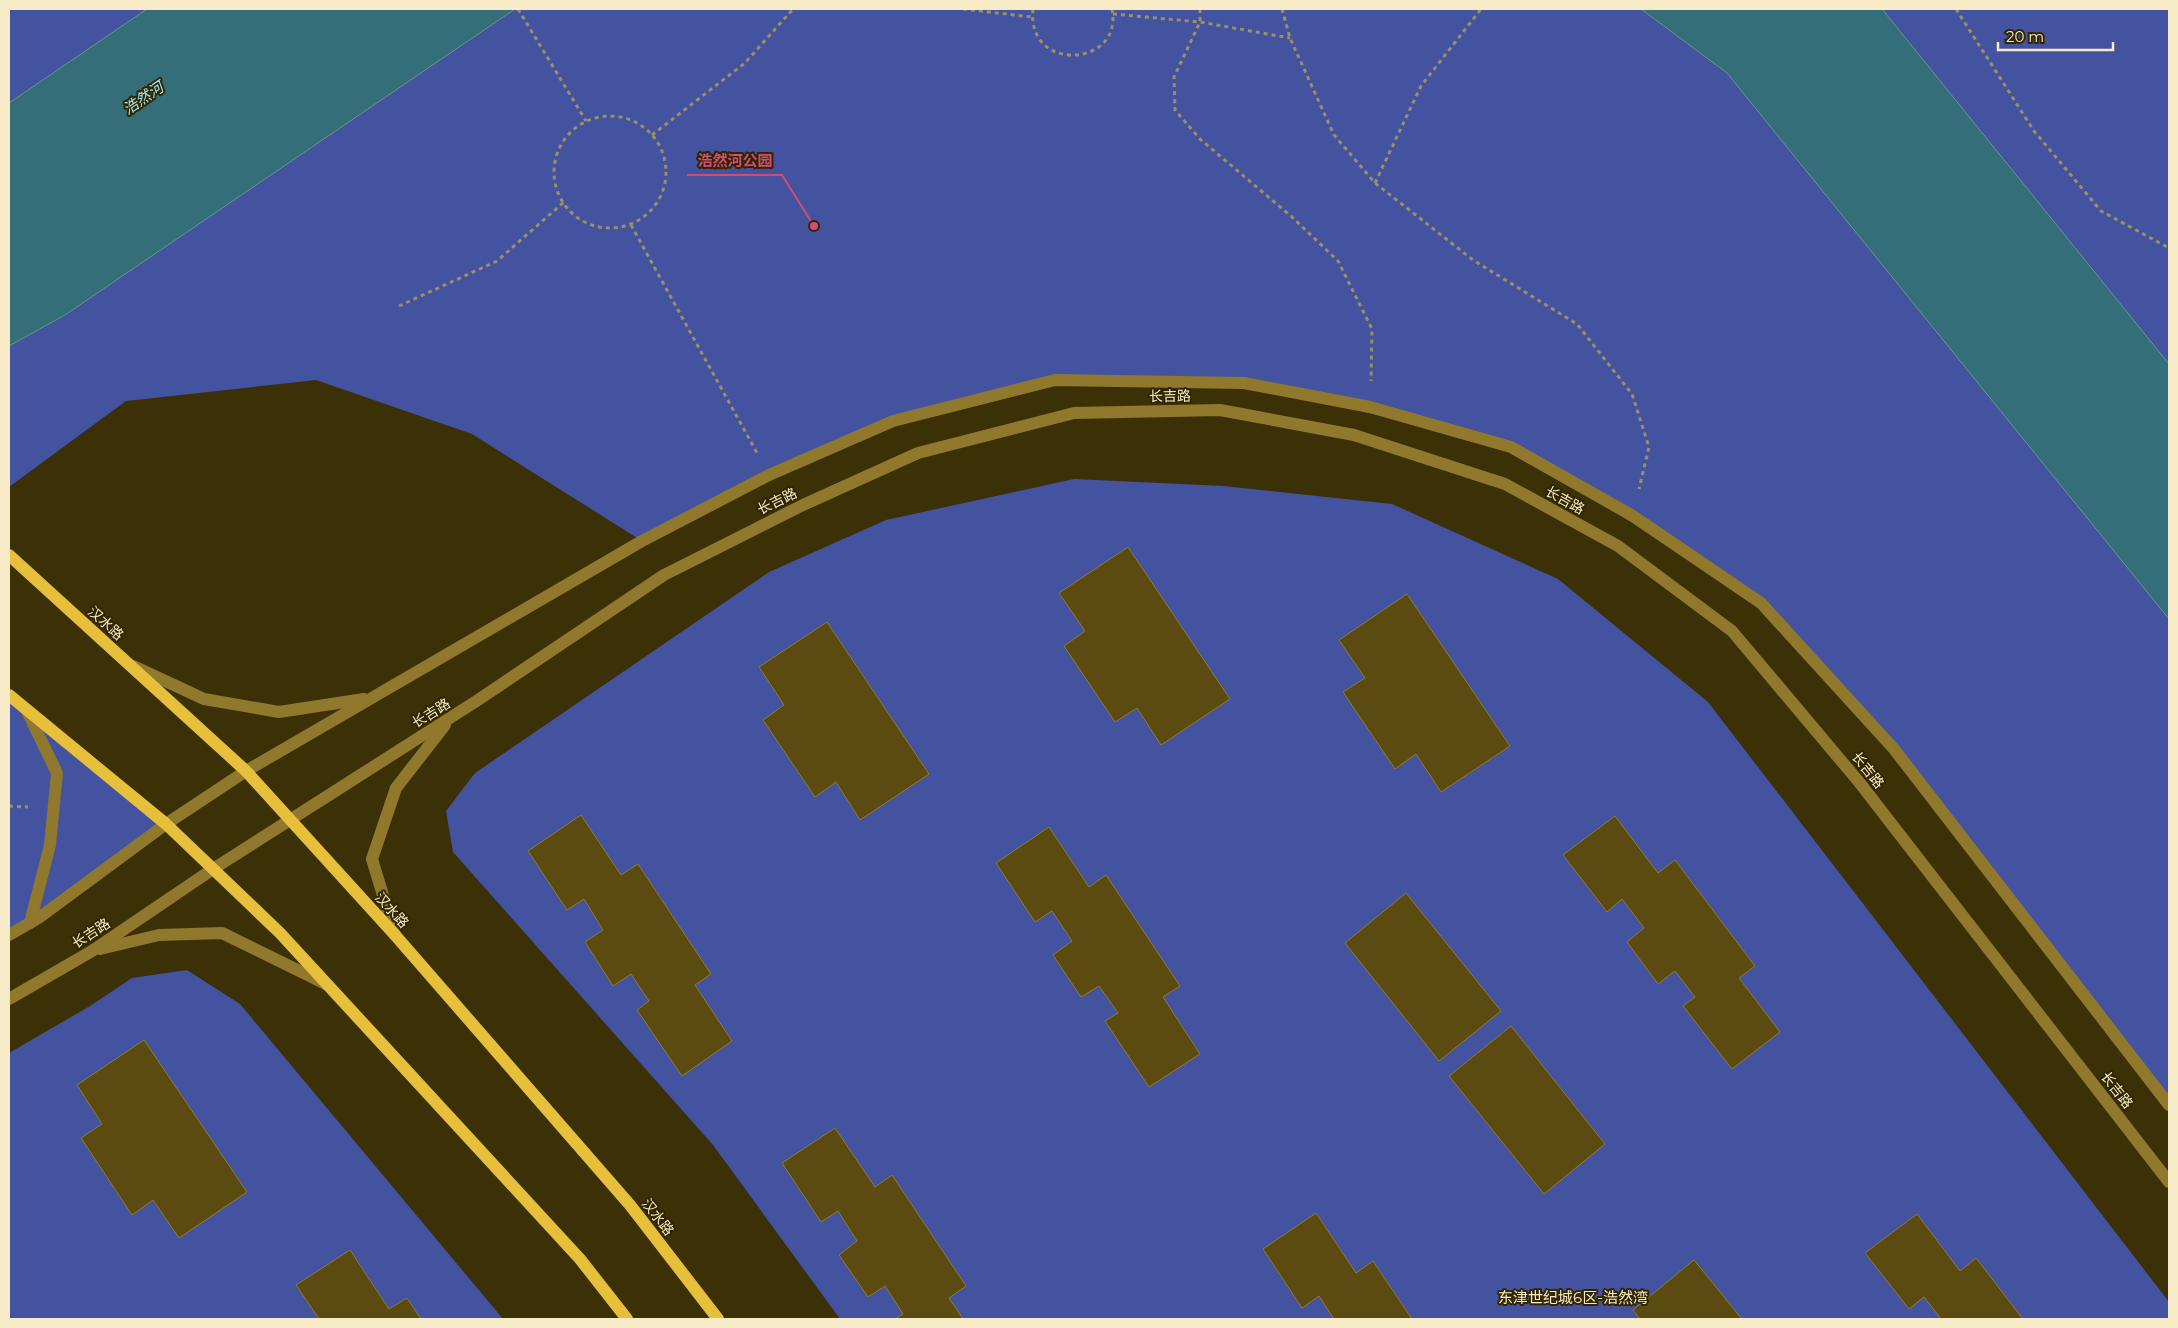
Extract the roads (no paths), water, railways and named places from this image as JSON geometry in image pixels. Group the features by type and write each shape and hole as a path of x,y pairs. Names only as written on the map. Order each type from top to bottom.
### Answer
{"main road":[{"name":"汉水路","path":"9,555 246,771 395,936 630,1205 718,1319"},
{"path":"9,695 166,824 280,933 580,1259 627,1319"}],"street":[{"name":"长吉路","path":"9,935 30,923 166,824 246,771 642,541 769,475 893,421 1055,380 1244,383 1370,407 1512,447 1633,516 1761,603 1894,749 2169,1105"},
{"name":"长吉路","path":"9,999 92,951 213,869 452,717 664,575 803,505 918,453 1074,413 1220,410 1354,435 1505,484 1618,546 1732,631 1859,782 2169,1182"},
{"path":"129,664 204,699 279,712 371,698"},
{"path":"26,710 57,773 50,845 30,923"},
{"path":"395,936 372,859 396,788 452,717"},
{"path":"92,951 158,935 222,933 327,984"}],"water":[{"name":"浩然河","path":"147,9 515,9 65,315 9,346 9,103"},
{"path":"1641,9 1882,9 2169,364 2169,619 1727,73"}],"place":[{"name":"浩然河公园","path":"814,226"}],"district":[{"name":"东津世纪城6区-浩然湾","path":"1573,1297"}]}
